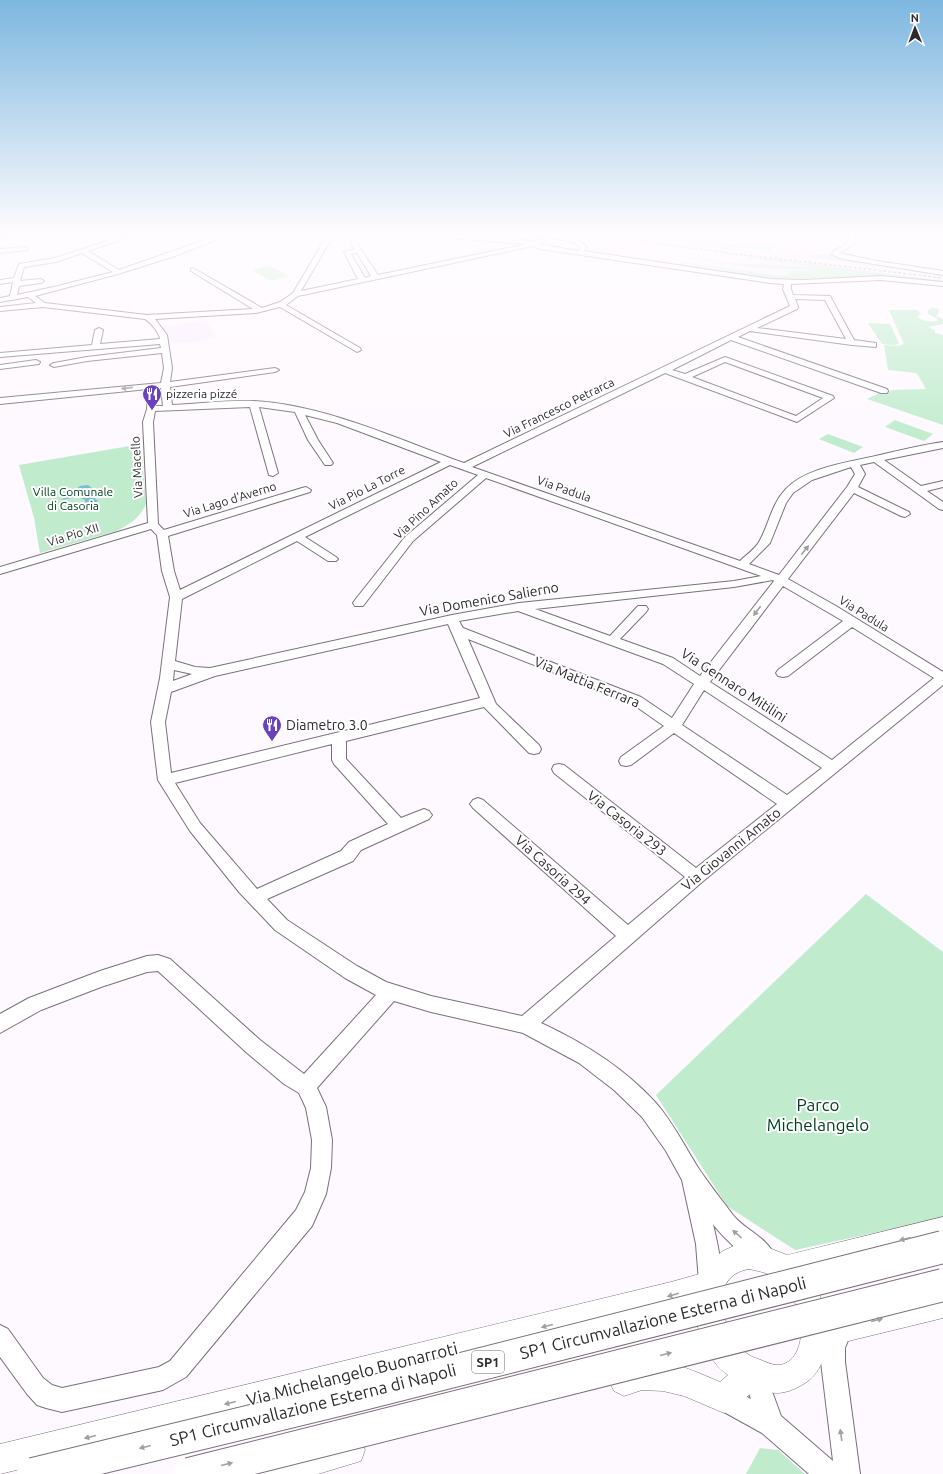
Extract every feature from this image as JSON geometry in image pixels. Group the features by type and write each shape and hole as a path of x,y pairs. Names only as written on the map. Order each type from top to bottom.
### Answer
{"highway":[{"name":"SP1 Circumvallazione Esterna di Napoli","path":"33,1474 355,1396 943,1247"},
{"path":"189,1474 943,1285"}],"main road":[{"path":"776,1264 943,1230"},
{"path":"823,1337 807,1295 797,1280 776,1264 749,1256 733,1259 720,1269 711,1284 708,1304 711,1325 720,1346 735,1364 769,1380 785,1378 798,1372 808,1361 823,1337 943,1304"},
{"name":"Via Michelangelo Buonarroti","path":"0,1460 647,1302 711,1284"},
{"path":"262,1474 452,1422 644,1376 668,1378 692,1385 724,1398 754,1372"}],"street":[{"path":"248,303 260,310"},
{"path":"0,309 43,305 147,317 260,310 286,303"},
{"name":"Via Francesco Petrarca","path":"464,468 794,307 793,303"},
{"path":"830,303 852,343"},
{"path":"281,305 357,350"},
{"path":"147,317 152,320 163,334 168,368 165,384 168,408"},
{"path":"749,329 874,345"},
{"path":"95,347 99,330"},
{"path":"732,338 884,391"},
{"path":"0,355 164,341"},
{"path":"54,364 166,350"},
{"path":"665,370 686,378 797,419 830,398 725,358 686,378"},
{"path":"0,367 36,362"},
{"path":"0,401 165,384 275,370"},
{"path":"0,376 11,371"},
{"name":"Via Macello","path":"152,385 151,409 148,422 158,529"},
{"path":"254,404 274,473"},
{"name":"Via Padula","path":"151,409 254,404 298,410 340,421 464,468 778,578 943,678"},
{"path":"298,410 313,440 328,463"},
{"path":"742,565 764,544 778,507 789,491 810,478 854,464 928,446 943,445"},
{"path":"876,459 943,507"},
{"name":"Via Pio La Torre","path":"176,597 448,462"},
{"path":"626,761 674,726 702,683 778,578 852,488 860,474 854,464"},
{"name":"Via Pino Amato","path":"360,603 409,539 484,475"},
{"path":"919,490 943,484"},
{"path":"852,488 905,514"},
{"name":"Via Lago d'Averno","path":"158,529 306,490"},
{"path":"158,529 176,597 169,664 158,722 165,780 195,827 255,897 281,924 350,972 382,989 391,992 431,1004 525,1025 586,1056 621,1083 649,1110 690,1174 727,1225 776,1264"},
{"name":"Via Pio XII","path":"0,571 158,529"},
{"path":"298,537 332,559"},
{"name":"Via Domenico Salierno","path":"165,689 212,672 455,625 519,607 778,578"},
{"name":"Via Gennaro Mitilini","path":"519,607 668,661 832,767"},
{"path":"612,641 642,609"},
{"path":"783,673 851,622"},
{"path":"455,625 490,706 534,749"},
{"name":"Via Mattia Ferrara","path":"455,625 636,700 787,803"},
{"name":"Via Domenico Salierno","path":"169,664 195,671 212,672"},
{"name":"Via Giovanni Amato","path":"525,1025 696,877 943,678"},
{"path":"165,780 488,701"},
{"path":"339,738 339,760 400,826"},
{"name":"Via Casoria 293","path":"559,769 696,877"},
{"name":"Via Casoria 294","path":"478,804 628,936"},
{"path":"255,897 347,856 355,846 424,815"},
{"path":"0,1024 35,1004 135,967 158,963 164,965 253,1046 292,1077 306,1086 316,1107 322,1140 321,1168 315,1194 304,1218 178,1368 164,1378 62,1400 46,1396 35,1386 0,1337"},
{"path":"306,1086 314,1075 391,992"},
{"path":"690,1174 707,1244 711,1284"},
{"path":"823,1337 835,1392 847,1474"},
{"path":"754,1372 771,1424"},
{"path":"724,1398 771,1424 828,1474"}],"shaded area":[{"path":"205,319 216,337 196,342 167,344 161,327 201,321"}],"green space":[{"path":"932,308 939,309 936,316 943,319 943,324 928,327 935,330 935,333 943,335 943,425 867,399 881,392 885,393 892,390 926,389 916,373 888,370 884,345 898,346 904,344 889,310 917,310 921,314 917,316 919,318 930,321 938,321 936,318 928,314 928,310"},
{"path":"868,323 890,324 899,343 895,345 882,344"},
{"path":"895,420 933,434 924,441 885,427"},
{"path":"828,434 863,447 854,453 819,439"},
{"name":"Villa Comunale di Casoria","path":"141,444 146,504 141,513 130,524 116,531 40,553 34,518 19,465"},
{"name":"Parco Michelangelo","path":"866,894 943,952 943,1218 795,1250 727,1206 656,1095"},
{"path":"760,1448 778,1450 805,1474 746,1474"}],"water":[{"path":"88,485 92,488 90,495 98,501 96,503 85,504 85,500 77,497 61,500 67,496 62,493 73,492 80,486"}],"place":[{"name":"pizzeria pizzé","path":"152,411"},
{"name":"Diametro 3.0","path":"272,742"}]}
